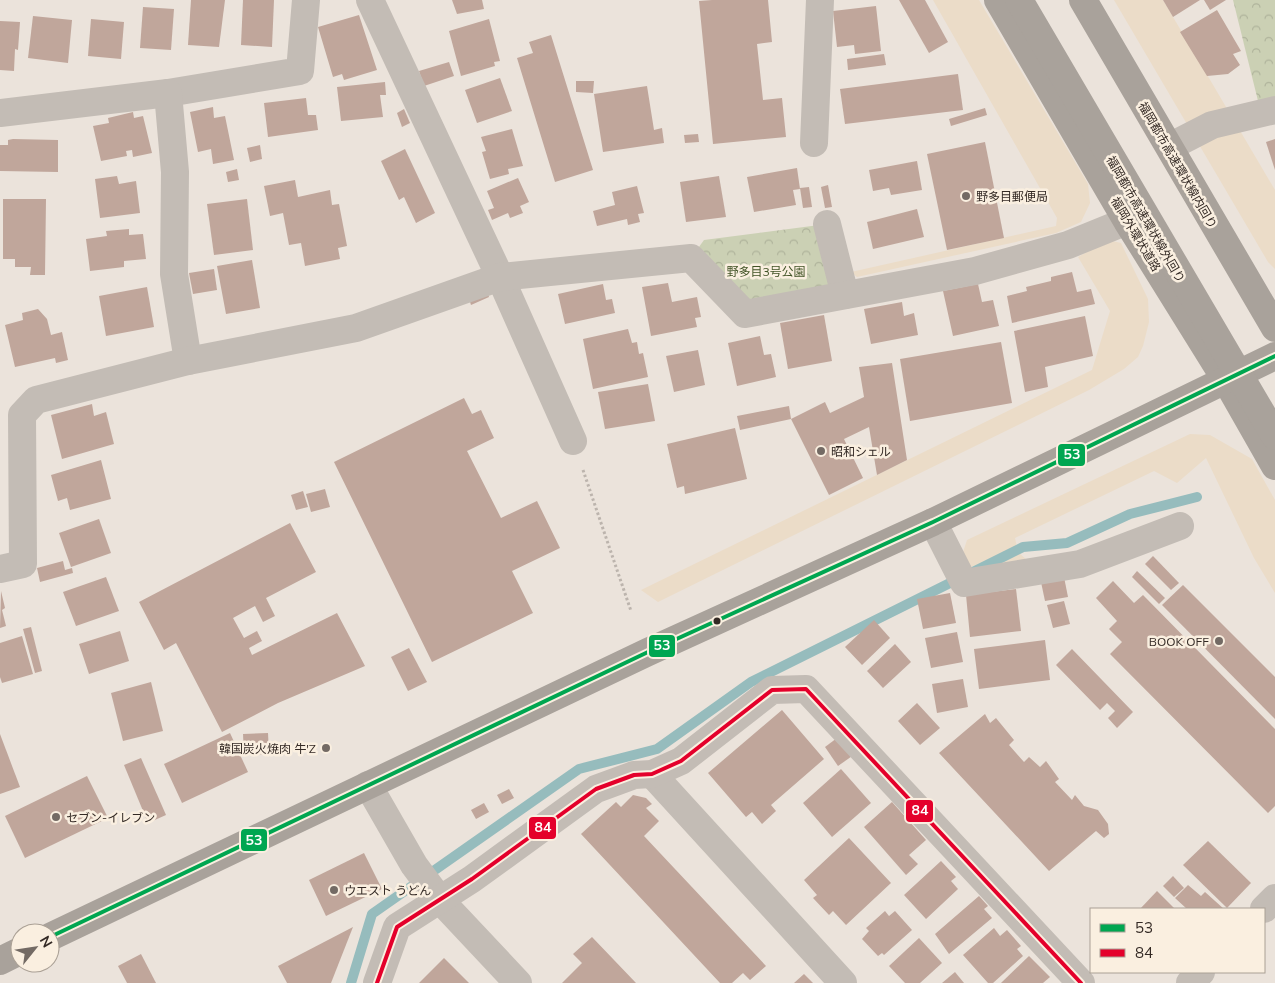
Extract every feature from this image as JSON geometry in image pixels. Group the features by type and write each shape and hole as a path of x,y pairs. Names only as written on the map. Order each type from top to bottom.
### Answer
{"highway":[{"name":"福岡外環状道路","path":"998,0 1127,221 1226,380 1275,466"},
{"name":"福岡都市高速環状線外回り","path":"1019,0 1275,436"},
{"name":"福岡都市高速環状線内回り","path":"1083,0 1275,328"},
{"path":"1091,0 1177,143 1275,320"},
{"path":"60,932 648,652 933,522 1275,356"}],"street":[{"path":"0,113 168,93 300,72 306,0"},
{"path":"370,0 500,277 573,441"},
{"path":"814,143 820,0"},
{"path":"168,93 175,172 174,274 188,361"},
{"path":"1177,143 1212,125 1275,110"},
{"path":"0,569 23,564 22,415 36,400 188,361 356,328 500,277 691,258 745,314 975,271 1068,245 1127,221"},
{"path":"827,224 844,295"},
{"path":"933,522 961,578 1080,564 1180,526"},
{"path":"377,983 397,928 440,900 596,789 634,775 652,774 681,761 772,690 806,689 1081,983"},
{"path":"652,774 843,983"},
{"path":"368,785 414,865 440,900 518,983"},
{"path":"1265,908 1275,898"},
{"path":"1190,983 1200,973"}],"path":[{"path":"573,441 632,610"}],"green space":[{"path":"1233,0 1275,0 1275,110 1261,113"},
{"name":"野多目3号公園","path":"827,224 845,295 745,314 691,258 704,240"}],"shaded area":[{"path":"933,0 979,0 1088,184 1090,203 1081,222 1056,233 857,277 851,272 1056,226 1057,218"},
{"path":"1114,0 1163,0 1275,190 1275,269 1268,262"},
{"path":"1108,240 1121,243 1148,299 1149,322 1143,346 1138,357 1124,369 1089,390 658,602 641,590 1092,370 1110,311 1078,257"},
{"path":"1190,434 1210,435 1252,459 1275,500 1275,593 1254,558 1206,458 1177,483 1154,471 1015,538 1018,552 1028,561 967,567 962,555 967,540"}],"building":[{"path":"191,0 225,0 219,47 188,45"},
{"path":"243,0 274,0 272,47 241,45"},
{"path":"452,0 482,0 484,9 457,14"},
{"path":"768,0 772,42 757,44 763,100 782,98 786,137 713,144 699,1"},
{"path":"899,0 925,0 948,42 929,53"},
{"path":"1163,0 1200,0 1173,17"},
{"path":"1204,0 1226,0 1210,10"},
{"path":"876,6 881,51 855,54 854,45 837,47 833,11"},
{"path":"143,7 174,9 171,50 140,48"},
{"path":"1217,10 1241,51 1233,54 1240,65 1228,74 1207,76 1180,32"},
{"path":"359,15 377,70 344,80 342,74 333,77 318,27"},
{"path":"33,16 72,20 68,63 28,58"},
{"path":"91,19 124,22 121,59 88,56"},
{"path":"489,19 500,61 494,62 495,66 461,76 449,31"},
{"path":"0,21 20,22 18,50 15,49 14,71 0,70"},
{"path":"551,35 593,170 555,182 517,58 533,53 529,42"},
{"path":"884,54 886,65 848,70 847,59"},
{"path":"449,62 454,76 424,86 419,71"},
{"path":"958,74 963,110 845,124 840,89"},
{"path":"500,78 512,111 477,123 465,90"},
{"path":"576,81 594,81 593,93 576,92"},
{"path":"385,82 386,95 380,95 383,117 341,121 337,87"},
{"path":"647,86 654,130 662,128 664,143 603,152 594,94"},
{"path":"306,98 308,115 316,115 318,130 268,137 264,103"},
{"path":"213,107 214,118 225,116 234,160 213,164 211,149 198,152 190,112"},
{"path":"985,108 987,115 951,126 949,119"},
{"path":"404,109 410,123 402,127 397,113"},
{"path":"133,112 134,118 143,116 152,153 133,157 132,150 126,151 127,156 101,161 93,126 109,123 108,118"},
{"path":"512,129 523,166 508,169 509,174 490,179 482,152 486,151 481,137"},
{"path":"698,134 699,142 685,143 684,135"},
{"path":"1275,139 1275,170 1266,142"},
{"path":"8,140 58,140 58,172 0,171 0,145 8,145"},
{"name":"野多目郵便局","path":"985,142 1004,238 947,250 927,154"},
{"path":"260,145 262,159 250,162 247,148"},
{"path":"405,149 435,213 416,223 404,197 399,200 381,161"},
{"path":"917,161 922,190 891,195 889,188 873,191 869,170"},
{"path":"797,168 800,189 793,190 796,205 754,212 747,177"},
{"path":"237,169 239,180 228,182 226,172"},
{"path":"117,176 119,184 136,181 140,213 100,218 95,179"},
{"path":"719,176 726,217 686,222 680,182"},
{"path":"518,178 529,202 520,206 523,213 510,218 508,213 492,220 488,210 494,208 487,191"},
{"path":"295,180 298,197 330,190 332,205 339,204 347,246 338,248 340,259 305,266 301,243 289,245 283,213 270,216 264,186"},
{"path":"828,185 832,207 825,208 821,187"},
{"path":"637,186 644,213 638,214 640,222 628,225 627,219 597,226 593,211 615,205 612,192"},
{"path":"809,187 812,207 803,208 800,188"},
{"path":"3,199 46,199 45,275 30,275 31,267 15,267 15,259 3,259"},
{"path":"247,199 253,250 214,255 207,204"},
{"path":"917,209 924,237 873,249 867,222"},
{"path":"129,229 129,235 143,234 146,259 124,261 124,267 90,271 86,239 107,236 106,231"},
{"path":"252,260 260,308 226,314 217,266"},
{"path":"214,269 217,290 193,294 189,273"},
{"path":"1072,272 1077,292 1091,289 1095,304 1012,323 1007,296 1027,291 1026,287 1051,281 1051,277"},
{"path":"668,283 672,302 697,297 701,317 695,318 697,327 651,336 642,287"},
{"path":"603,284 606,300 612,299 615,313 565,324 558,294"},
{"path":"978,284 982,302 993,300 999,326 953,336 943,291"},
{"path":"147,287 154,327 106,336 99,296"},
{"path":"486,288 489,297 471,305 468,295"},
{"path":"902,302 904,316 914,313 918,335 871,344 864,309"},
{"path":"38,309 47,319 51,335 62,332 68,360 56,363 55,358 15,367 5,325 23,320 22,313"},
{"path":"824,315 832,361 788,369 780,323"},
{"path":"1085,316 1093,356 1045,367 1048,387 1025,392 1014,331"},
{"path":"628,329 632,343 637,342 639,354 643,353 648,377 593,389 583,339"},
{"path":"760,336 764,355 771,354 776,377 737,386 728,343"},
{"path":"1001,342 1012,403 910,421 900,359"},
{"path":"698,350 705,385 674,392 666,356"},
{"path":"892,363 907,460 877,475 869,427 844,439 863,478 829,495 791,419 825,402 830,413 864,397 859,367"},
{"path":"648,384 655,421 605,429 598,392"},
{"path":"464,398 472,414 481,410 494,438 467,451 501,518 537,501 560,548 512,571 533,613 432,662 334,462"},
{"path":"92,404 94,416 106,412 114,444 62,459 51,415"},
{"path":"789,406 791,419 740,430 737,416"},
{"path":"735,428 747,479 685,494 684,486 677,488 667,444"},
{"path":"101,460 111,499 70,510 67,498 58,501 51,475"},
{"path":"325,489 330,507 311,512 306,494"},
{"path":"303,491 308,507 296,510 291,495"},
{"path":"99,519 111,553 71,567 59,533"},
{"path":"290,523 316,572 266,598 275,616 263,622 255,606 233,618 244,638 257,631 262,641 249,648 252,655 337,613 365,666 278,703 222,732 176,643 164,650 139,602"},
{"path":"1153,556 1179,583 1171,590 1145,564"},
{"path":"63,561 65,570 72,568 73,573 40,582 37,568"},
{"path":"1137,571 1165,598 1159,604 1132,577"},
{"path":"106,577 119,611 76,626 63,592"},
{"path":"1064,577 1068,597 1045,601 1041,582"},
{"path":"1113,581 1134,603 1143,595 1275,729 1275,806 1268,813 1110,654 1122,642 1109,629 1117,621 1096,598"},
{"name":"BOOK OFF","path":"1183,585 1275,677 1275,719 1162,605"},
{"path":"1016,589 1021,631 970,637 966,595"},
{"path":"1,591 5,608 2,610 6,626 0,628"},
{"path":"950,593 956,623 923,629 917,599"},
{"path":"1064,601 1070,624 1053,628 1047,605"},
{"path":"874,620 890,638 862,665 845,647"},
{"path":"31,627 42,671 35,673 23,629"},
{"path":"120,631 129,661 89,674 79,644"},
{"path":"957,632 963,662 931,668 925,638"},
{"path":"22,636 33,674 2,683 0,677 0,643"},
{"path":"1045,640 1050,680 979,689 974,649"},
{"path":"895,644 911,662 883,688 867,671"},
{"path":"409,648 427,682 408,691 391,657"},
{"path":"1072,649 1133,712 1117,728 1108,718 1115,711 1107,703 1100,710 1056,665"},
{"path":"963,679 968,707 937,713 932,684"},
{"path":"151,682 163,731 123,741 111,693"},
{"path":"917,703 940,728 920,745 898,721"},
{"path":"782,710 824,759 771,805 776,811 762,824 752,812 746,817 708,773"},
{"path":"985,714 990,723 996,718 1014,740 1009,745 1024,762 1029,757 1040,767 1046,761 1059,779 1055,782 1072,800 1075,795 1084,806 1098,810 1108,824 1109,834 1104,838 1096,831 1049,871 939,753"},
{"path":"230,733 248,772 182,803 164,764"},
{"path":"268,733 269,754 244,755 243,734"},
{"path":"0,734 20,787 0,794"},
{"path":"841,735 855,754 838,766 825,747"},
{"path":"141,758 166,815 148,823 124,765"},
{"path":"841,769 871,803 832,837 803,803"},
{"name":"セブン-イレブン","path":"87,776 108,818 25,858 5,816"},
{"path":"509,789 514,798 502,804 497,795"},
{"path":"633,795 646,798 652,804 646,808 659,821 644,836 766,966 750,980 743,973 732,983 720,983 581,834 616,802 621,807"},
{"path":"892,802 926,840 909,855 918,864 906,875 864,827"},
{"path":"484,803 489,812 476,819 471,810"},
{"path":"849,838 891,883 846,925 833,911 829,915 813,898 817,895 804,880"},
{"path":"1208,841 1251,883 1227,908 1183,865"},
{"path":"364,853 382,889 326,916 309,880"},
{"path":"941,861 956,877 951,881 958,889 926,919 904,895"},
{"path":"1173,876 1184,888 1174,897 1163,886"},
{"path":"1188,885 1201,896 1205,892 1223,908 1186,908 1175,898"},
{"path":"1157,891 1174,908 1141,908"},
{"path":"979,896 988,906 984,909 992,918 949,954 935,934"},
{"path":"885,911 889,916 895,911 912,930 884,955 882,953 878,956 862,939 869,931 866,928"},
{"path":"353,927 331,983 287,983 278,966"},
{"path":"994,928 1000,936 1007,930 1021,946 1017,949 1023,956 993,983 988,983 963,955"},
{"path":"592,937 636,983 562,983 582,963 573,954"},
{"path":"919,938 942,963 920,983 905,983 889,966"},
{"path":"141,954 156,983 127,983 118,966"},
{"path":"1029,956 1050,977 1043,983 1001,983"},
{"path":"444,958 469,983 419,983"},
{"path":"955,972 964,983 942,983"},
{"path":"804,974 813,983 794,983"}],"waterway":[{"path":"973,572 1023,547 1067,543 1130,514 1197,497"},
{"path":"351,983 372,914 579,769 657,749 751,682 960,578"}],"transit line":[{"name":"53","path":"60,932 648,652 933,522 1275,356"},
{"name":"84","path":"377,983 397,927 472,879 596,789 634,775 652,774 681,761 772,690 806,689 1081,983"}],"place":[{"name":"野多目郵便局","path":"966,196"},
{"name":"昭和シェル","path":"821,451"},
{"name":"BOOK OFF","path":"1219,641"},
{"name":"韓国炭火焼肉 牛'Z","path":"326,748"},
{"name":"セブン-イレブン","path":"56,817"},
{"name":"ウエスト うどん","path":"334,890"}]}
